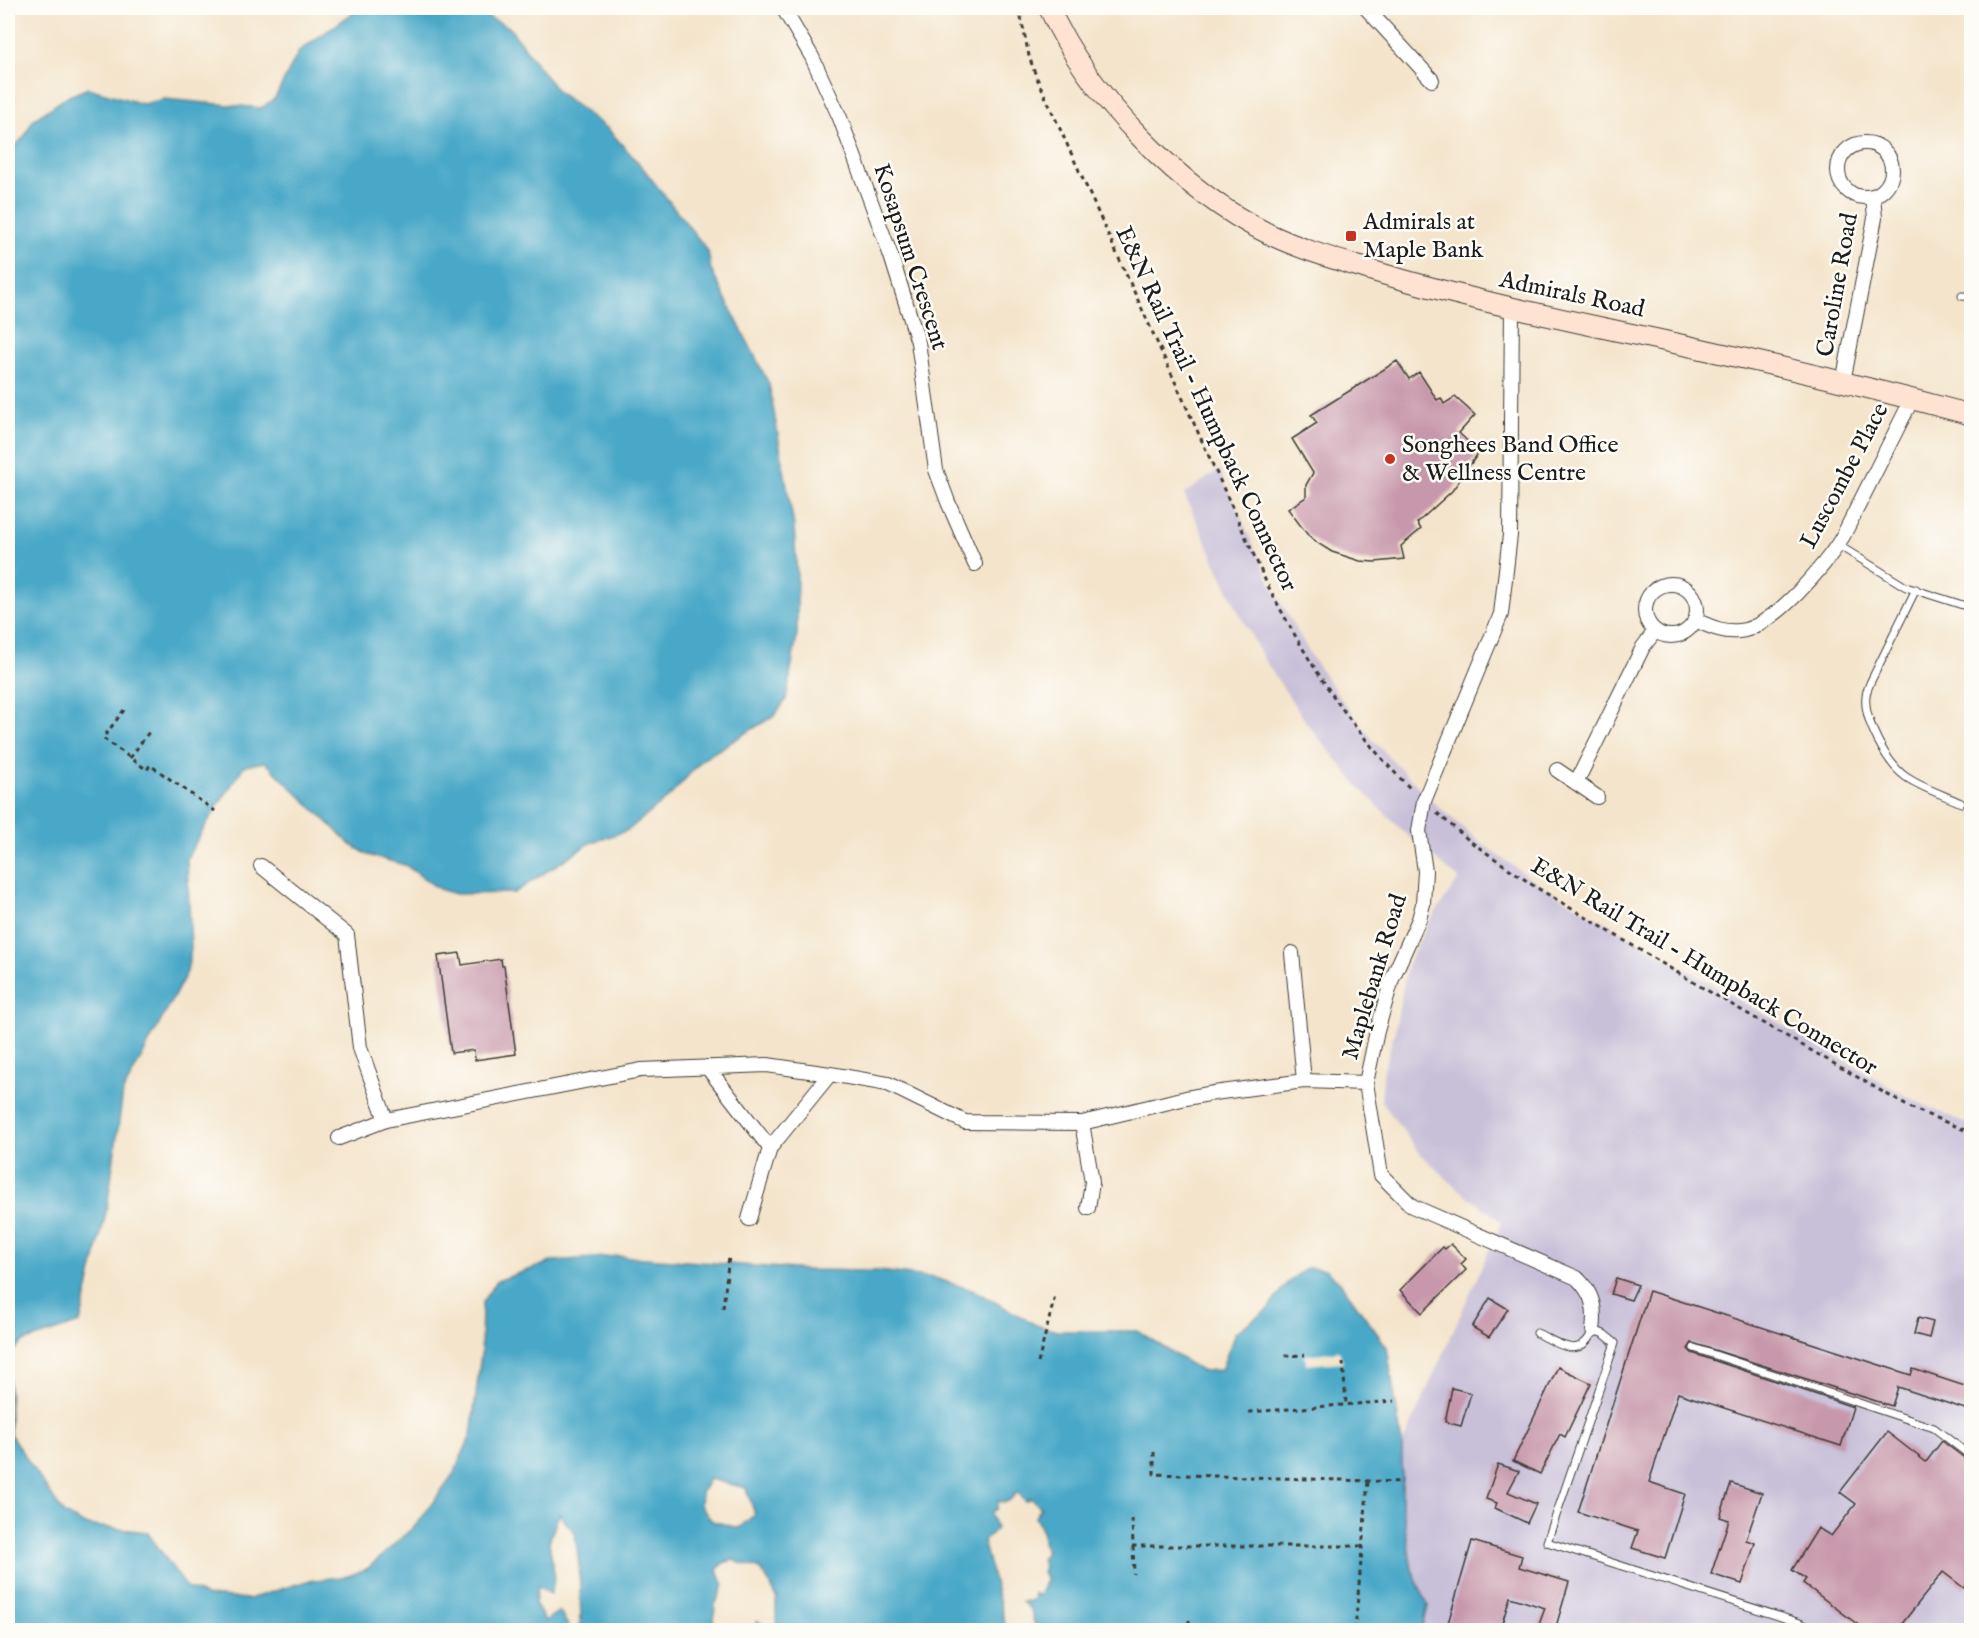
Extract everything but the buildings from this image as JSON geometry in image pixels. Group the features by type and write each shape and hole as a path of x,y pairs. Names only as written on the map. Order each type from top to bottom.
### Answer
{"main road":[{"name":"Admirals Road","path":"1049,8 1089,78 1142,140 1200,191 1268,234 1312,252 1512,309 1844,382 1971,415"}],"street":[{"name":"Kosapsum Crescent","path":"783,8 813,57 840,118 891,256 918,342 936,470 975,564"},
{"path":"1366,8 1432,80"},
{"name":"Caroline Road","path":"1844,382 1875,218 1873,196"},
{"name":"Maplebank Road","path":"1512,309 1510,535 1501,614 1424,801 1419,831 1425,871 1423,904 1419,919 1392,980 1377,1031 1366,1083 1381,1175 1412,1206 1577,1278 1585,1286 1594,1304 1593,1330"},
{"name":"Luscombe Place","path":"1695,620 1712,628 1731,632 1741,631 1759,625 1805,586 1826,563 1838,545 1911,399"},
{"path":"1666,584 1683,587 1691,594 1696,604 1695,620 1689,629 1675,636 1655,631 1646,618 1646,601 1656,588 1666,584"},
{"path":"1576,783 1643,647 1655,631"},
{"path":"1557,770 1597,797"},
{"path":"261,866 347,935 360,1048 386,1120"},
{"path":"1292,953 1304,1081"},
{"path":"339,1138 386,1120 641,1070 767,1065 830,1074 888,1084 964,1122 1082,1123 1186,1098 1304,1081 1366,1083"},
{"path":"707,1067 770,1148"},
{"path":"749,1219 770,1148 830,1074"},
{"path":"1082,1123 1092,1182 1089,1208"}],"lane":[{"path":"1962,296 1971,297"},
{"path":"1838,545 1906,587 1971,608"},
{"path":"1916,589 1870,682 1866,695 1867,710 1871,724 1885,752 1906,777 1961,803"},
{"path":"1537,1333 1572,1348 1588,1342 1593,1330 1604,1334 1615,1344 1547,1542 1800,1623 1815,1630"},
{"path":"1694,1348 1934,1428 1971,1457"}],"path":[{"name":"E&N Rail Trail - Humpback Connector","path":"1019,8 1029,56 1036,76 1267,584 1295,638 1334,698 1364,737 1417,794"},
{"path":"124,710 103,738 147,770 150,765 215,811"},
{"path":"130,758 149,732"},
{"name":"E&N Rail Trail - Humpback Connector","path":"1431,808 1494,859 1632,945 1909,1107 1971,1133"},
{"path":"723,1308 729,1256"},
{"path":"1038,1363 1055,1296"},
{"path":"1285,1356 1305,1354"},
{"path":"1343,1362 1346,1404"},
{"path":"1249,1412 1395,1401"},
{"path":"1155,1452 1154,1474 1402,1482"},
{"path":"1355,1630 1368,1481"},
{"path":"1132,1520 1134,1574"},
{"path":"1132,1546 1363,1546"},
{"path":"1189,1620 1189,1630"}],"shaded area":[{"path":"1219,470 1275,592 1313,659 1373,740 1432,801 1477,840 1530,878 1888,1086 1928,1107 1971,1125 1971,1630 1422,1630 1428,1606 1412,1570 1402,1506 1402,1445 1502,1222 1458,1189 1419,1152 1381,1101 1384,1069 1395,1031 1407,966 1429,922 1459,879 1406,834 1359,787 1308,725 1263,658 1238,611 1184,494"}],"water":[{"path":"360,8 470,8 509,27 557,91 608,129 642,167 708,251 711,270 769,384 794,526 797,635 786,700 774,716 703,759 669,797 628,830 590,843 514,893 456,894 439,889 405,865 368,855 350,844 265,762 244,766 187,858 191,949 187,972 123,1092 107,1208 80,1323 23,1342 9,1356 10,1434 64,1514 85,1525 147,1532 187,1588 206,1596 249,1599 307,1581 348,1576 367,1569 418,1523 454,1473 471,1435 481,1353 482,1302 497,1281 554,1261 618,1256 808,1270 879,1271 935,1278 975,1291 1036,1325 1057,1331 1138,1331 1201,1371 1221,1370 1235,1333 1268,1309 1289,1281 1307,1268 1325,1269 1340,1282 1387,1347 1402,1445 1402,1506 1412,1570 1428,1606 1422,1630 1036,1630 1031,1610 1022,1602 1033,1600 1034,1593 1039,1596 1047,1578 1042,1573 1044,1566 1041,1559 1046,1552 1043,1533 1035,1517 1041,1508 1031,1498 1026,1501 1017,1492 1004,1503 998,1501 997,1509 991,1512 996,1529 983,1541 1007,1630 752,1630 758,1621 766,1628 776,1625 777,1597 761,1570 733,1560 723,1563 717,1570 724,1585 715,1605 713,1630 576,1630 581,1621 579,1565 575,1533 559,1514 549,1542 555,1579 550,1594 538,1586 535,1604 545,1621 559,1611 571,1630 8,1630 8,150 11,150 24,137 33,120 67,97 88,88 143,104 164,99 261,108 275,98 299,51","holes":["709,1479 746,1488 755,1514 739,1528 712,1521 700,1505 701,1493"]}],"pier":[{"path":"1339,1351 1343,1362 1306,1365 1305,1355"}],"place":[{"name":"Admirals at Maple Bank","path":"1351,236"},
{"name":"Songhees Band Office & Wellness Centre","path":"1390,459"}]}
